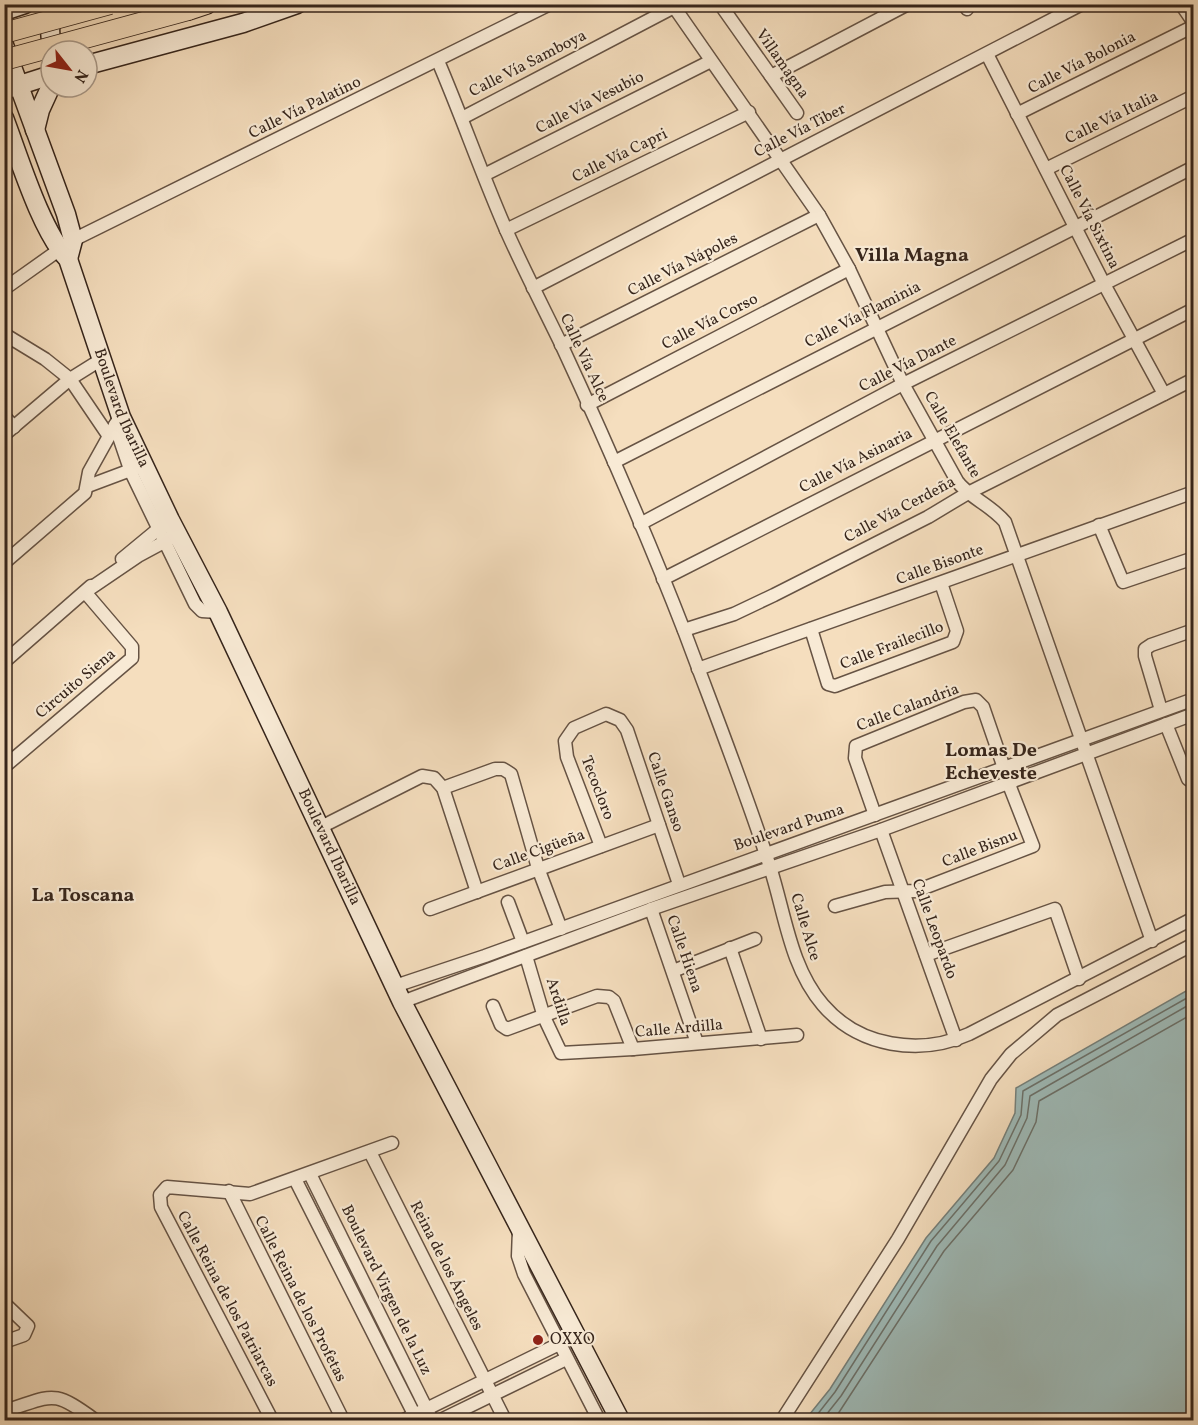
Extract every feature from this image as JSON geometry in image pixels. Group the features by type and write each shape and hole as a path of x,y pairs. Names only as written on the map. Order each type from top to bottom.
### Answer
{"main road":[{"path":"4,33 110,4"},
{"path":"4,60 197,7"}],"street":[{"path":"4,11 25,4"},
{"path":"53,39 50,30 53,16 62,4"},
{"path":"99,62 243,23 297,4"},
{"name":"Calle Vía Palatino","path":"4,289 66,250 550,4"},
{"path":"771,76 908,4"},
{"name":"Calle Vía Tiber","path":"533,288 1082,4"},
{"path":"1180,4 1194,24"},
{"name":"Calle Elefante","path":"673,6 819,215 849,269 903,384 957,481 968,493 988,505 1005,522 1152,941"},
{"name":"Calle Vía Samboya","path":"462,118 673,6"},
{"name":"Villamagna","path":"723,6 797,113"},
{"path":"99,52 208,22 226,20 243,23"},
{"name":"Calle Vía Bolonia","path":"1017,114 1194,24"},
{"path":"4,45 12,87 35,130 66,250"},
{"name":"Calle Vía Sixtina","path":"987,54 1104,284 1164,394"},
{"name":"Calle Vía Alce","path":"438,61 506,230 614,462 698,669"},
{"name":"Calle Vía Vesubio","path":"484,175 711,61"},
{"path":"12,87 39,79"},
{"name":"Calle Vía Italia","path":"1046,169 1194,96"},
{"path":"35,130 45,99"},
{"name":"Calle Vía Capri","path":"506,230 749,112"},
{"path":"6,127 66,250"},
{"name":"Calle Vía Flaminia","path":"614,462 877,326 1194,167"},
{"name":"Calle Vía Nápoles","path":"561,345 819,215"},
{"name":"Calle Vía Dante","path":"640,524 903,384 1194,239"},
{"name":"Boulevard Ibarilla","path":"66,250 102,359 115,426 167,532 218,612 398,994 620,1420"},
{"name":"Calle Vía Corso","path":"587,405 849,269"},
{"name":"Calle Vía Asinaria","path":"663,579 1194,309"},
{"path":"4,334 45,359 70,379 115,426 89,472 85,493 4,563"},
{"path":"4,416 9,431 70,379 102,359"},
{"name":"Calle Vía Cerdeña","path":"684,630 734,614 774,595 928,517 968,493 1194,379"},
{"path":"88,486 137,467"},
{"name":"Calle Bisonte","path":"698,669 1194,492"},
{"path":"1099,525 1120,579 1125,583 1194,558"},
{"path":"4,662 85,592 167,532"},
{"name":"Calle Frailecillo","path":"811,629 828,684 833,687 953,642 957,632 941,583"},
{"name":"Circuito Siena","path":"4,767 132,657 132,647 85,592"},
{"path":"1161,710 1144,653 1151,645 1194,630"},
{"name":"Calle Alce","path":"698,669 770,867 796,959 804,978 814,994 836,1018 868,1037 900,1045 928,1046 956,1040 1079,979 1194,918"},
{"name":"Boulevard Puma","path":"398,994 523,942 679,884 1194,699"},
{"name":"Calle Calandria","path":"875,815 854,750 859,743 964,702 976,700 983,707 1004,768"},
{"name":"Boulevard Puma","path":"398,994 526,956 651,909 880,830 1194,714"},
{"name":"Calle Ganso","path":"565,741 574,728 593,717 612,716 620,720 627,730 679,884"},
{"path":"1166,724 1191,781"},
{"name":"Tecocloro","path":"565,741 567,757 601,846"},
{"path":"443,788 495,769 503,769 511,774 538,868 561,929"},
{"path":"321,827 422,776 434,778 443,788 477,892"},
{"name":"Calle Bisnu","path":"835,906 885,892 916,891 1033,846 1008,782"},
{"name":"Calle Cigüeña","path":"430,909 659,825"},
{"name":"Calle Leopardo","path":"880,830 956,1040"},
{"path":"508,902 523,942"},
{"name":"Calle Hiena","path":"651,909 697,1043"},
{"path":"926,955 1055,909 1079,979"},
{"path":"673,971 755,939"},
{"path":"782,1420 898,1239 991,1079 1011,1054 1057,1015 1194,944"},
{"path":"730,948 761,1039"},
{"name":"Ardilla","path":"526,956 543,1017 558,1050 565,1054"},
{"path":"493,1006 501,1025 507,1029 603,995 614,1001 633,1049"},
{"name":"Calle Ardilla","path":"565,1054 796,1035"},
{"path":"229,1191 250,1194 392,1143"},
{"name":"Reina de los Ángeles","path":"370,1152 505,1420"},
{"name":"Boulevard Virgen de la Luz","path":"310,1174 429,1415"},
{"name":"Boulevard Virgen de la Luz","path":"295,1179 412,1419"},
{"name":"Calle Reina de los Patriarcas","path":"229,1191 170,1187 162,1191 161,1207 272,1420"},
{"name":"Calle Reina de los Profetas","path":"229,1191 343,1420"},
{"path":"519,1228 520,1266 599,1420"},
{"path":"4,1303 28,1326 24,1335 4,1342"},
{"path":"412,1419 429,1415 486,1381 559,1344"},
{"path":"441,1420 566,1359"},
{"path":"4,1411 56,1397 67,1400 95,1420"}],"water":[{"path":"1193,987 1193,1420 805,1420 830,1389 926,1238 994,1158 1015,1113 1016,1088"}],"place":[{"name":"OXXO","path":"538,1340"}],"district":[{"name":"Villa Magna","path":"912,256"},
{"name":"Lomas De Echeveste","path":"991,762"},
{"name":"La Toscana","path":"83,896"}]}
